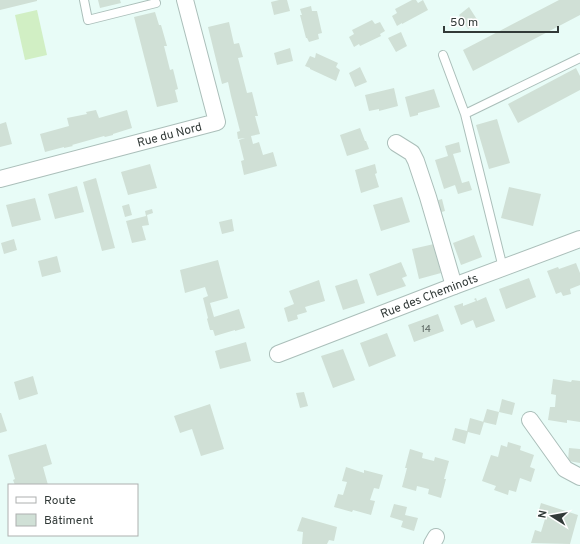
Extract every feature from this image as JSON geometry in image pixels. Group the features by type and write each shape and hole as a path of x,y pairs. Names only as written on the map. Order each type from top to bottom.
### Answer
{"street":[{"name":"Rue du Nord","path":"0,179 217,122 185,0"},
{"path":"396,143 412,153 416,161 454,286"},
{"name":"Rue des Cheminots","path":"278,354 580,239"},
{"path":"530,420 565,469 580,477"}],"lane":[{"path":"84,0 88,20 156,3"},
{"path":"443,55 465,114 503,268"},
{"path":"465,114 580,58"}],"green space":[{"path":"37,10 47,55 25,60 15,15"}],"building":[{"path":"0,0 37,0 37,1 0,10"},
{"path":"98,0 120,0 121,3 100,8"},
{"path":"287,0 290,11 274,15 271,2"},
{"path":"412,0 416,0 418,3 423,0 428,10 397,26 392,16 397,13 395,9"},
{"path":"559,0 580,0 580,15 473,71 463,50"},
{"path":"311,6 312,11 317,11 322,33 318,34 319,39 309,42 306,38 300,15 302,15 300,9"},
{"path":"469,7 478,21 468,29 459,15"},
{"path":"155,12 159,25 161,25 167,46 164,46 170,70 173,69 178,89 175,90 178,102 157,107 134,17"},
{"path":"372,20 375,24 380,22 385,31 380,34 381,36 360,46 359,44 354,47 349,37 354,34 352,30"},
{"path":"229,22 234,44 239,43 243,57 238,58 247,93 252,92 258,116 255,116 260,134 251,136 253,144 259,142 263,155 273,152 277,166 244,175 241,161 244,160 239,140 245,138 238,139 237,132 240,131 228,82 222,84 208,27"},
{"path":"401,32 407,46 396,52 388,38"},
{"path":"290,48 293,61 277,65 274,53"},
{"path":"316,53 338,63 336,67 340,70 336,81 305,66 310,56 315,58"},
{"path":"360,67 367,82 355,87 349,73"},
{"path":"576,68 580,76 580,90 518,123 508,104"},
{"path":"394,88 398,106 379,111 379,109 369,111 365,95"},
{"path":"434,89 440,107 418,113 418,115 410,117 405,97"},
{"path":"96,110 99,118 127,110 132,128 113,135 104,136 72,145 73,146 45,152 40,134 69,126 67,118 87,114 86,112"},
{"path":"497,119 510,163 489,169 476,125"},
{"path":"6,122 12,144 0,147 0,124"},
{"path":"360,128 369,149 347,156 340,135"},
{"path":"459,142 461,152 453,154 462,183 469,181 472,190 458,194 455,185 444,189 435,160 448,156 445,146"},
{"path":"150,164 157,188 128,195 121,172"},
{"path":"375,164 377,173 375,174 379,187 361,193 355,170"},
{"path":"96,178 115,248 102,251 83,182"},
{"path":"77,186 84,212 55,219 48,194"},
{"path":"509,187 541,194 533,226 501,218"},
{"path":"402,197 410,222 381,231 373,205"},
{"path":"35,198 41,220 12,227 6,205"},
{"path":"442,199 445,211 438,213 435,201"},
{"path":"129,204 132,215 125,217 122,206"},
{"path":"152,209 153,213 147,215 149,225 142,226 146,240 132,243 126,221 146,216 145,211"},
{"path":"232,219 234,231 222,234 219,222"},
{"path":"474,235 482,257 461,265 453,243"},
{"path":"14,239 17,250 4,254 1,243"},
{"path":"434,244 441,273 419,279 412,249"},
{"path":"57,256 61,272 42,277 38,261"},
{"path":"218,260 228,298 210,303 214,317 239,309 245,328 215,336 213,330 210,330 207,319 203,298 208,296 205,287 185,293 180,270"},
{"path":"401,262 407,276 402,278 406,286 377,296 369,274"},
{"path":"576,263 580,273 580,285 570,289 571,294 563,296 561,292 556,294 547,271 558,267 559,269"},
{"path":"529,278 536,297 506,309 499,289"},
{"path":"357,279 365,303 343,310 335,286"},
{"path":"319,280 325,301 305,307 307,312 297,315 298,319 288,322 284,308 294,304 289,291"},
{"path":"486,297 495,321 476,328 473,320 461,325 454,306 463,303 463,306 476,301 474,299 476,298 477,301"},
{"path":"438,314 444,331 414,342 408,325"},
{"path":"387,333 396,356 369,367 360,343"},
{"path":"246,342 251,361 220,369 215,351"},
{"path":"343,349 355,380 333,388 321,356"},
{"path":"33,376 38,394 19,400 14,382"},
{"path":"553,379 571,382 572,380 580,381 580,422 567,420 567,423 548,420 550,407 555,407 556,395 551,394"},
{"path":"304,392 308,406 300,408 296,393"},
{"path":"502,399 515,403 512,415 499,412"},
{"path":"210,404 224,449 201,456 192,429 180,433 174,416"},
{"path":"487,409 499,412 496,425 483,422"},
{"path":"0,413 7,431 0,433"},
{"path":"470,418 484,422 480,435 468,432 465,444 452,440 455,428 467,431"},
{"path":"508,442 521,446 520,450 534,455 530,467 535,469 531,482 520,478 516,492 509,490 508,495 494,490 496,486 482,481 491,455 498,457 501,445 507,447"},
{"path":"46,444 52,464 43,467 48,484 15,484 13,480 15,479 8,455"},
{"path":"569,448 580,449 580,463 568,461"},
{"path":"410,449 423,453 422,458 434,461 435,457 449,461 441,498 428,494 429,489 417,486 416,491 402,487"},
{"path":"346,467 364,473 364,470 383,475 379,489 374,488 370,500 375,501 371,515 334,507 338,494 343,495 347,482 342,481"},
{"path":"541,503 578,515 570,544 531,543 535,530 541,532 545,519 537,517"},
{"path":"394,504 407,507 405,515 418,518 414,531 401,527 403,521 390,517"},
{"path":"302,517 337,527 334,541 329,540 327,544 302,544 303,532 297,531"}]}
